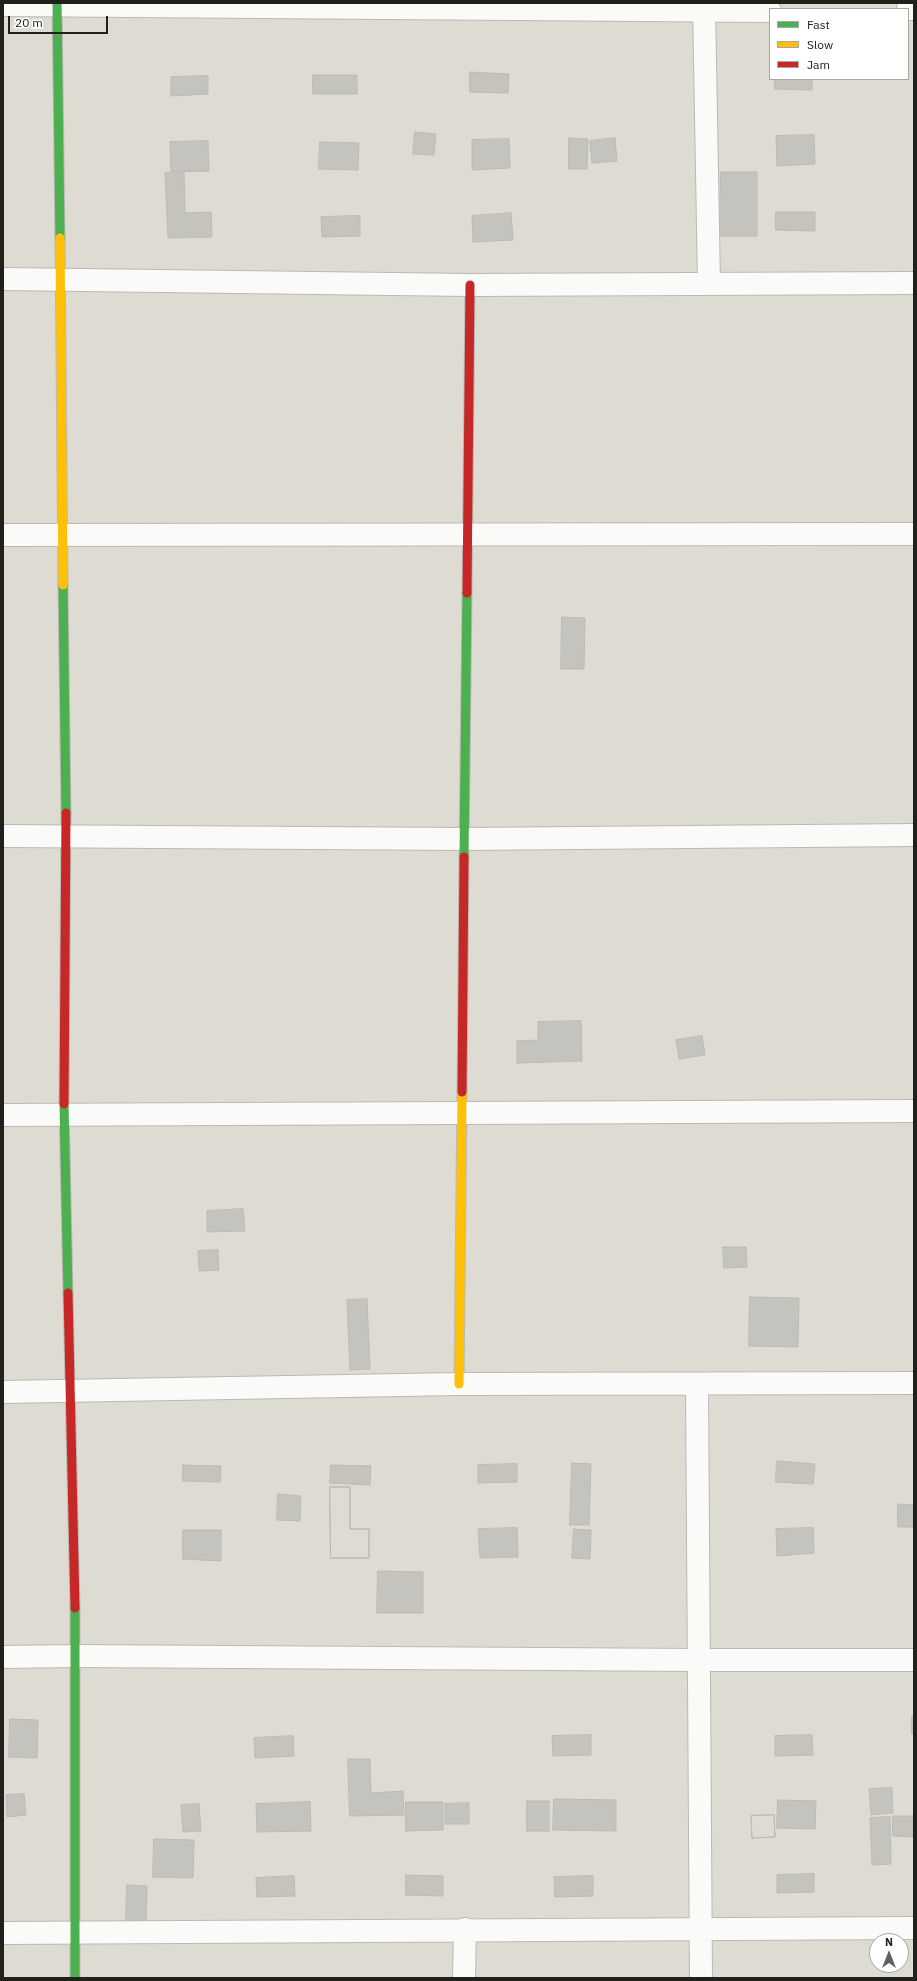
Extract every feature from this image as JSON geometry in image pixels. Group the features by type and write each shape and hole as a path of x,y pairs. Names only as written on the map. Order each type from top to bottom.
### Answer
{"street":[{"path":"57,4 64,534 66,836 64,1115 76,1656 75,1978"},
{"path":"3,5 704,7 769,11"},
{"path":"704,7 709,284"},
{"path":"3,279 470,285 914,283"},
{"path":"459,1384 470,285"},
{"path":"3,535 914,534"},
{"path":"3,836 465,839 914,835"},
{"path":"3,1115 914,1110"},
{"path":"3,1392 459,1384 914,1384"},
{"path":"697,1384 701,1978"},
{"path":"3,1657 76,1656 914,1660"},
{"path":"3,1933 465,1929 914,1928"},
{"path":"464,1978 465,1929"}],"building":[{"path":"470,72 509,74 508,93 470,92"},
{"path":"313,75 357,75 357,94 313,94"},
{"path":"208,76 208,94 171,96 171,77"},
{"path":"775,80 812,80 812,90 775,89"},
{"path":"415,132 436,134 434,155 413,154"},
{"path":"814,135 815,164 777,166 776,136"},
{"path":"569,138 588,139 587,169 569,169"},
{"path":"615,138 617,161 592,163 590,141"},
{"path":"509,139 510,168 472,170 472,140"},
{"path":"208,141 209,171 171,172 170,142"},
{"path":"320,142 359,143 358,170 319,169"},
{"path":"184,172 185,213 211,212 212,237 168,238 165,173"},
{"path":"721,172 757,172 757,236 720,236"},
{"path":"776,212 815,212 815,231 776,230"},
{"path":"511,213 513,240 473,242 472,216"},
{"path":"360,216 360,236 322,237 321,217"},
{"path":"562,617 585,618 584,669 561,669"},
{"path":"581,1021 582,1061 517,1063 517,1041 538,1040 538,1022"},
{"path":"702,1036 705,1055 679,1059 676,1040"},
{"path":"243,1209 245,1231 207,1232 207,1211"},
{"path":"723,1247 746,1247 747,1267 724,1268"},
{"path":"218,1250 219,1270 199,1271 198,1251"},
{"path":"750,1297 799,1298 798,1347 749,1346"},
{"path":"367,1299 370,1369 350,1370 347,1300"},
{"path":"777,1461 815,1464 813,1484 776,1482"},
{"path":"572,1463 591,1464 589,1525 570,1525"},
{"path":"517,1464 517,1482 478,1483 478,1465"},
{"path":"183,1465 221,1466 220,1482 183,1481"},
{"path":"331,1465 371,1466 370,1485 330,1483"},
{"path":"330,1487 350,1487 350,1529 369,1529 369,1558 331,1558"},
{"path":"330,1487 350,1487 350,1529 369,1529 369,1558 331,1558"},
{"path":"278,1494 301,1496 300,1521 277,1520"},
{"path":"898,1504 914,1505 914,1527 898,1527"},
{"path":"517,1528 518,1557 480,1558 478,1529"},
{"path":"813,1528 814,1553 777,1556 776,1529"},
{"path":"574,1529 591,1530 590,1559 572,1558"},
{"path":"183,1530 221,1530 221,1561 183,1559"},
{"path":"378,1571 423,1572 423,1613 377,1613"},
{"path":"912,1716 914,1716 914,1734 912,1734"},
{"path":"10,1719 38,1720 37,1758 9,1757"},
{"path":"591,1735 591,1755 553,1756 552,1736"},
{"path":"812,1735 813,1755 775,1756 775,1736"},
{"path":"293,1736 294,1756 255,1758 254,1738"},
{"path":"348,1759 370,1759 371,1793 403,1791 404,1815 350,1816"},
{"path":"892,1788 893,1813 871,1815 869,1789"},
{"path":"24,1794 26,1815 7,1817 6,1795"},
{"path":"554,1799 616,1800 616,1831 553,1830"},
{"path":"778,1800 816,1801 815,1829 777,1828"},
{"path":"527,1801 549,1801 549,1831 527,1831"},
{"path":"310,1802 311,1831 257,1832 256,1804"},
{"path":"406,1802 443,1802 443,1830 406,1831"},
{"path":"469,1803 469,1824 445,1824 445,1804"},
{"path":"199,1804 201,1831 183,1832 181,1805"},
{"path":"774,1815 775,1837 752,1838 751,1816"},
{"path":"774,1815 775,1837 752,1838 751,1816"},
{"path":"893,1816 914,1816 914,1837 893,1836"},
{"path":"890,1817 891,1864 872,1865 870,1818"},
{"path":"154,1839 194,1840 193,1878 153,1877"},
{"path":"814,1874 814,1892 777,1893 777,1875"},
{"path":"406,1875 443,1876 443,1896 406,1895"},
{"path":"294,1876 295,1896 257,1897 256,1878"},
{"path":"593,1876 593,1896 555,1897 554,1877"},
{"path":"127,1885 147,1886 146,1922 126,1921"}],"traffic: fast":[{"path":"57,3 60,238"},
{"path":"63,585 66,813"},
{"path":"464,857 467,593"},
{"path":"64,1104 68,1293"},
{"path":"75,1608 75,1978"}],"traffic: slow":[{"path":"60,238 63,585"},
{"path":"459,1384 462,1092"}],"traffic: jam":[{"path":"467,593 470,285"},
{"path":"64,1104 66,813"},
{"path":"462,1092 464,857"},
{"path":"68,1293 75,1608"}]}
